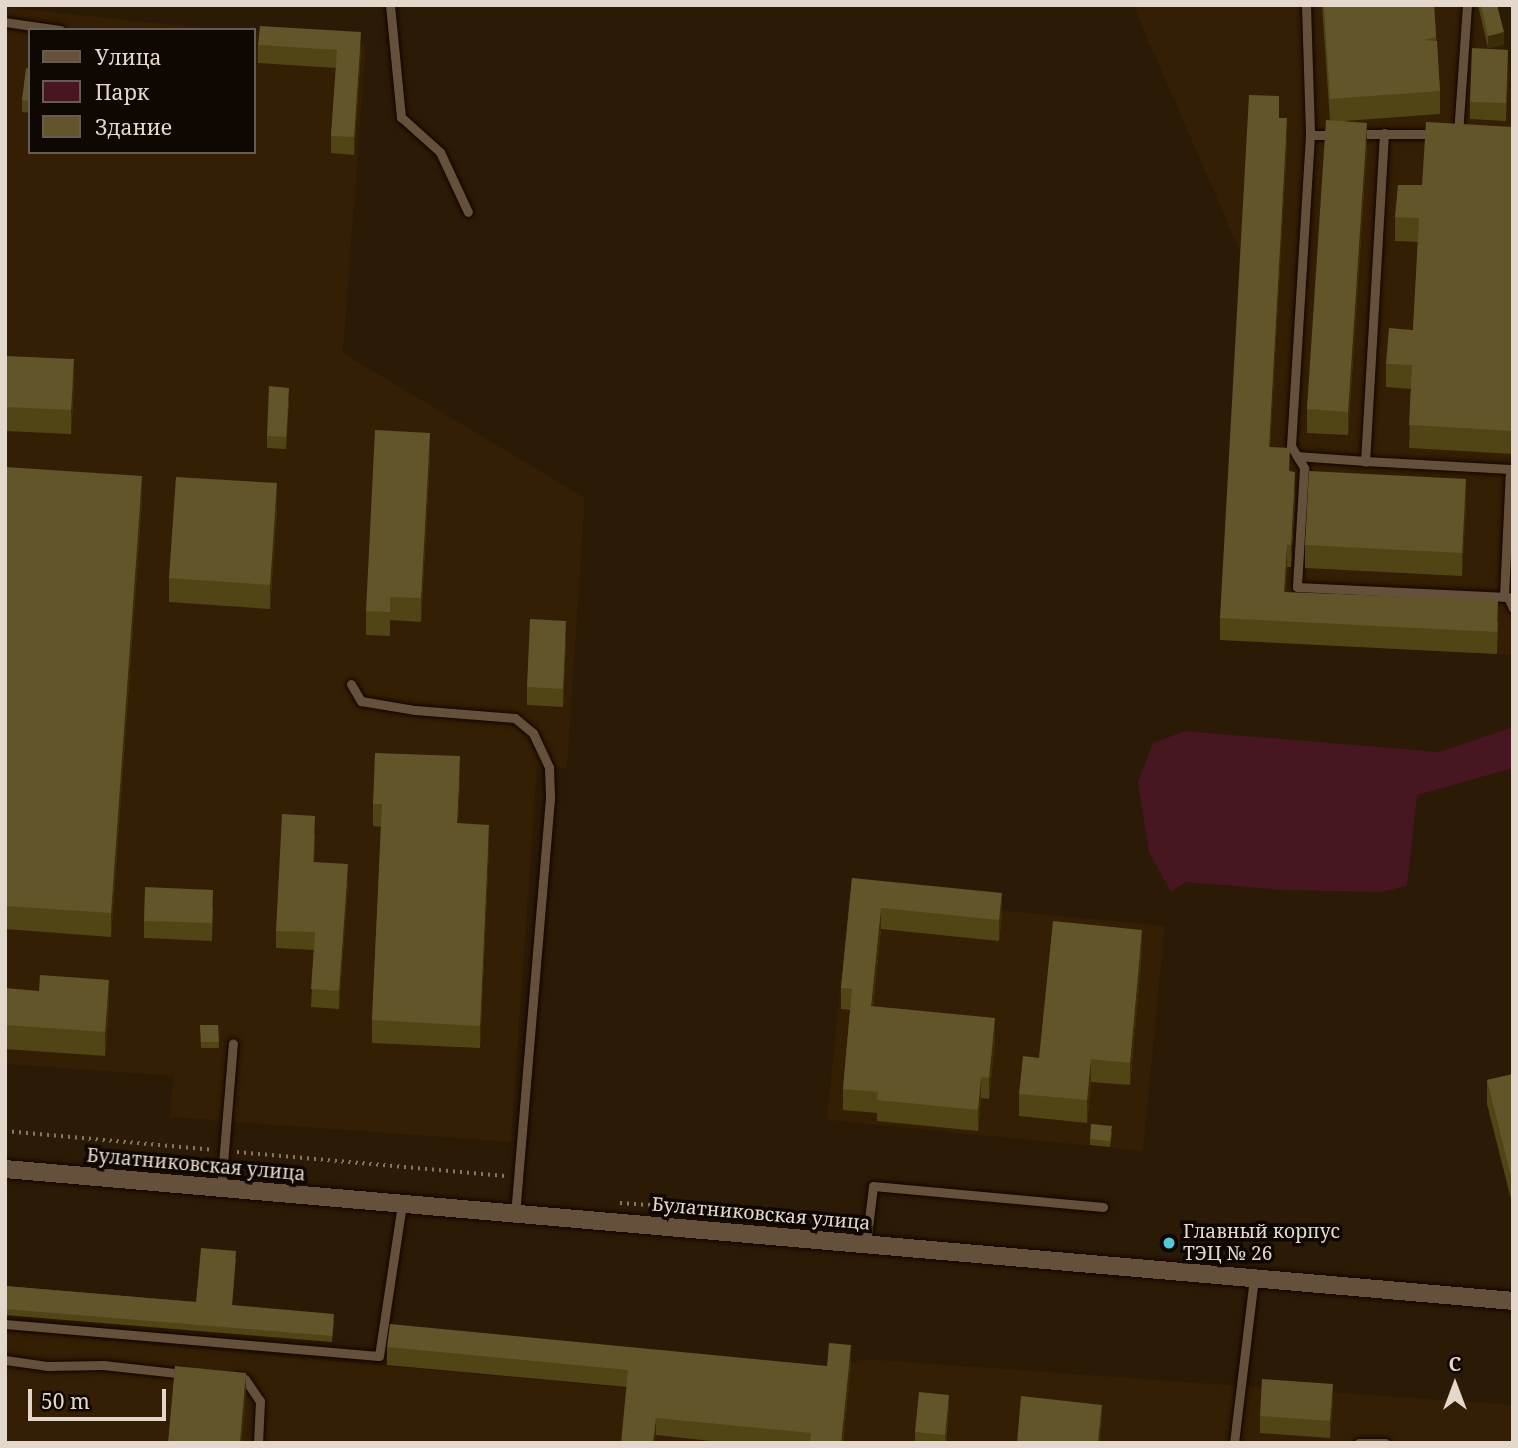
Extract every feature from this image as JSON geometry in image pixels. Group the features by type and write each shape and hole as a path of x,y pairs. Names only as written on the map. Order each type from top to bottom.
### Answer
{"street":[{"name":"Булатниковская улица","path":"5,1169 1513,1301"}],"lane":[{"path":"390,5 401,117 440,152 468,212"},
{"path":"1306,5 1310,135 1292,446 1304,468 1297,587 1508,597 1513,608"},
{"path":"1458,136 1467,5"},
{"path":"5,22 46,28"},
{"path":"1310,135 1384,133 1472,136"},
{"path":"1365,461 1384,133"},
{"path":"1297,456 1510,469 1504,597"},
{"path":"351,684 361,701 415,710 515,718 534,733 549,767 550,798 515,1214"},
{"path":"220,1188 233,1044"},
{"path":"866,1244 873,1186 1103,1207"},
{"path":"5,1324 379,1356 402,1204"},
{"path":"1234,1443 1254,1278"},
{"path":"383,1330 397,1331"},
{"path":"5,1360 47,1366 103,1366 195,1376"},
{"path":"231,1376 245,1379 260,1401 258,1443"},
{"path":"1359,1443 1385,1443"}],"path":[{"path":"5,1131 519,1178"},
{"path":"612,1203 869,1222"}],"shaded area":[{"path":"1133,5 1494,5 1513,76 1513,655 1220,640 1242,256"},
{"path":"5,7 203,28 28,28 28,154 256,154 256,33 366,45 343,353 585,498 567,768 537,766 511,1142 170,1117 173,1076 5,1064"},
{"path":"849,896 1165,926 1143,1151 827,1120"},
{"path":"5,1331 846,1408 851,1363 865,1359 1513,1405 1513,1443 5,1443"}],"green space":[{"path":"1513,727 1513,768 1417,795 1407,886 1380,892 1283,890 1186,882 1171,892 1149,852 1138,782 1153,743 1185,731 1439,752"}],"building":[{"path":"1324,5 1434,5 1436,37 1424,40 1437,41 1440,91 1330,99"},
{"path":"1481,5 1497,5 1504,32 1488,36"},
{"path":"260,26 361,32 354,137 331,136 337,50 258,45"},
{"path":"1472,48 1508,50 1506,103 1470,102"},
{"path":"26,68 28,101 22,100"},
{"path":"1249,95 1279,96 1279,118 1287,118 1269,447 1290,448 1289,471 1295,472 1291,545 1287,545 1284,592 1498,600 1497,632 1220,618"},
{"path":"1326,120 1367,123 1348,412 1307,409"},
{"path":"1426,122 1513,127 1513,431 1409,425 1412,365 1386,364 1389,328 1413,330 1419,218 1395,217 1398,185 1422,185"},
{"path":"5,356 74,359 71,410 5,407"},
{"path":"269,386 289,388 286,437 267,436"},
{"path":"375,430 430,433 421,598 390,597 390,612 366,611"},
{"path":"5,467 142,476 111,913 5,906"},
{"path":"1309,471 1466,479 1462,553 1305,545"},
{"path":"176,477 277,483 270,585 169,578"},
{"path":"530,619 566,621 563,689 527,687"},
{"path":"375,753 460,756 457,823 489,825 480,1026 372,1020 382,804 373,804"},
{"path":"282,814 315,816 313,862 348,864 339,991 311,989 315,932 276,931"},
{"path":"852,878 1002,893 999,920 881,908 871,1006 995,1018 989,1078 981,1077 978,1110 877,1100 878,1092 843,1089 852,989 841,988"},
{"path":"145,887 213,890 212,923 144,921"},
{"path":"1053,921 1142,930 1130,1063 1091,1059 1087,1100 1019,1094 1023,1056 1039,1058"},
{"path":"40,975 109,980 105,1032 5,1025 5,988 39,991"},
{"path":"200,1025 218,1025 219,1042 201,1042"},
{"path":"1513,1074 1513,1184 1487,1080"},
{"path":"1091,1124 1112,1126 1110,1141 1090,1139"},
{"path":"201,1248 236,1251 232,1305 334,1314 332,1336 5,1309 5,1286 196,1302"},
{"path":"390,1324 827,1366 829,1343 851,1345 841,1443 810,1443 811,1433 656,1418 653,1443 621,1443 628,1370 387,1347"},
{"path":"175,1366 246,1373 240,1443 168,1443"},
{"path":"1262,1379 1333,1384 1330,1421 1260,1416"},
{"path":"919,1392 949,1395 945,1435 915,1432"},
{"path":"1021,1396 1102,1405 1098,1443 1017,1443"}],"place":[{"name":"Главный корпус ТЭЦ № 26","path":"1169,1243"}]}
